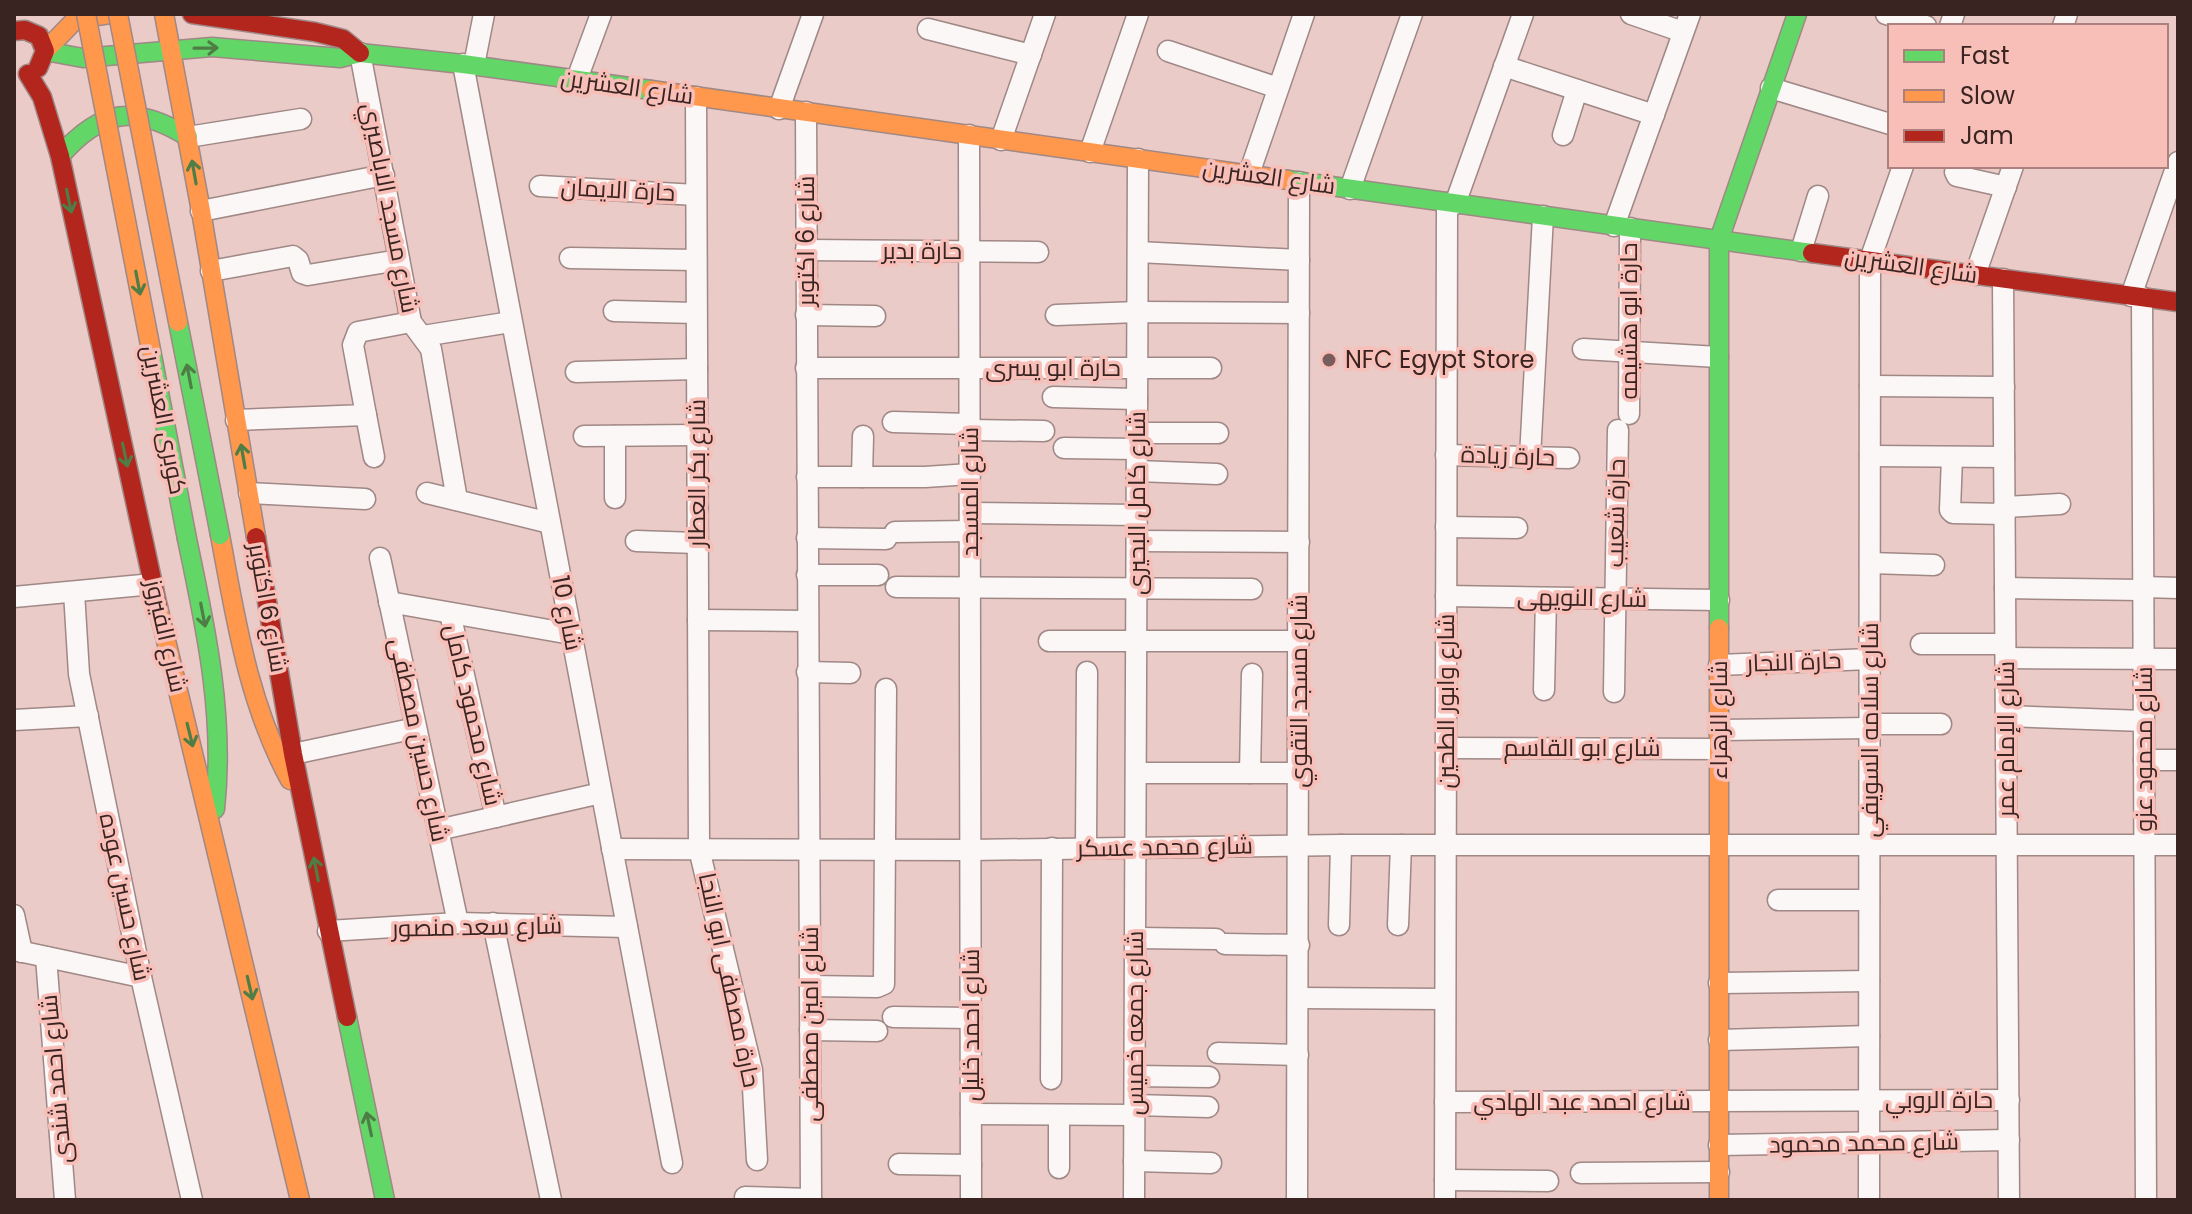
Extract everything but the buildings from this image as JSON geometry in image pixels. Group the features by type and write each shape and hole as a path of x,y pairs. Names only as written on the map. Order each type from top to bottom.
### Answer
{"main road":[{"name":"كوبرى العشرين","path":"86,14 218,699 221,742 219,785 212,827"},
{"path":"21,74 41,66 45,51 76,19 111,14"},
{"name":"كوبرى العشرين","path":"118,14 251,689 281,767 303,802"},
{"name":"شارع 6 اكتوبر","path":"164,14 201,211 293,754 385,1200"},
{"name":"شارع العشرين","path":"192,14 317,23 360,53"},
{"name":"شارع الزهراء","path":"1719,1200 1719,240 1797,14"},
{"path":"16,25 39,36 45,51"},
{"name":"شارع العشرين","path":"45,51 83,58 212,47 340,58 360,53 468,64 2178,302"},
{"name":"شارع الفيروز","path":"21,74 42,97 60,156 153,584 300,1200"},
{"path":"60,156 75,136 95,122 119,115 144,115 167,123 188,137"}],"street":[{"path":"468,64 484,14"},
{"path":"577,79 601,14"},
{"path":"779,109 813,14"},
{"path":"1001,140 1045,14"},
{"path":"1090,152 1138,14"},
{"path":"1249,174 1304,14"},
{"path":"1350,189 1412,14"},
{"name":"شارع وابور الطحين","path":"1445,1190 1446,455 1451,203 1523,14"},
{"path":"1631,14 1686,23"},
{"path":"1886,14 1919,24"},
{"name":"حارة ابو هشيمه","path":"1623,422 1630,351 1622,227 1654,115 1686,23"},
{"path":"928,29 1031,55"},
{"path":"1168,51 1278,88"},
{"name":"شارع مسجد الاباصيري","path":"360,53 399,260 417,329 431,349 457,500"},
{"name":"شارع 10","path":"468,64 511,322 672,1163"},
{"path":"1504,66 1654,115"},
{"path":"1771,88 1888,123"},
{"path":"1563,135 1577,90"},
{"name":"شارع بكر العطار","path":"696,97 699,849"},
{"name":"شارع 6 اكتوبر","path":"806,112 808,849"},
{"path":"188,137 301,119"},
{"name":"شارع المسجد","path":"969,135 970,850"},
{"name":"شارع كامل البحيرى","path":"1136,847 1138,159"},
{"name":"شارع محمود عزو","path":"2146,1200 2143,589 2136,296 2178,162"},
{"name":"شارع سلامه السويفي","path":"1869,1200 1870,260 1902,168"},
{"path":"1956,168 1957,176 2006,187"},
{"path":"1975,275 2012,168"},
{"path":"201,211 384,175"},
{"name":"شارع مسجد التقوي","path":"1297,1200 1299,182"},
{"name":"حارة الايمان","path":"540,186 696,195"},
{"path":"1801,251 1818,196"},
{"path":"1530,457 1543,216"},
{"name":"حارة بدير","path":"806,250 1038,252"},
{"path":"1138,252 1299,260"},
{"path":"211,271 293,256 305,275 399,260"},
{"path":"570,258 696,260"},
{"name":"شارع الإمام عمر","path":"2003,279 2009,1200"},
{"path":"614,311 696,313"},
{"path":"1056,315 1299,313"},
{"path":"806,315 875,316"},
{"path":"374,457 353,345 355,337 363,331 511,322"},
{"path":"1583,349 1718,357"},
{"name":"حارة ابو يسرى","path":"806,368 1211,368"},
{"path":"576,372 697,369"},
{"path":"1870,386 2004,387"},
{"path":"1053,397 1137,399"},
{"path":"236,420 366,415"},
{"path":"893,422 1044,431"},
{"name":"حارة شعيب","path":"1614,692 1623,422"},
{"path":"1064,448 1218,433"},
{"path":"584,436 697,435"},
{"path":"615,436 615,498"},
{"path":"862,477 863,436"},
{"name":"حارة زيادة","path":"1446,455 1569,458"},
{"path":"1870,456 2004,457"},
{"path":"1952,457 1948,506 1952,512 2060,504"},
{"path":"1137,471 1217,474"},
{"path":"807,477 970,474"},
{"path":"249,493 365,499"},
{"path":"427,493 550,523"},
{"path":"807,538 891,535 970,522 1137,515"},
{"path":"1446,527 1517,528"},
{"path":"636,541 697,543"},
{"path":"1137,541 1299,542"},
{"name":"شارع حسين مصطفى","path":"380,558 458,923"},
{"path":"1870,563 1934,565"},
{"path":"807,575 878,575"},
{"path":"14,597 153,584"},
{"path":"896,587 1252,589"},
{"path":"2005,588 2178,588"},
{"name":"شارع حسين عوده","path":"74,592 79,674 141,977 192,1200"},
{"name":"شارع النويهى","path":"1446,596 1719,600"},
{"path":"1544,690 1546,598"},
{"path":"389,602 571,634"},
{"name":"شارع محمود كامل","path":"450,613 496,817"},
{"path":"698,620 807,621"},
{"path":"1049,641 1299,641"},
{"path":"1921,644 2178,659"},
{"name":"حارة النجار","path":"1719,665 1870,659"},
{"path":"807,672 850,673"},
{"path":"1086,848 1087,672"},
{"path":"1250,773 1252,674"},
{"path":"810,986 877,987 884,984 886,689"},
{"path":"14,720 88,716"},
{"path":"2006,716 2144,721"},
{"name":"شارع ابو القاسم","path":"1446,748 1719,740 1870,726 1941,724"},
{"path":"293,754 416,728"},
{"path":"2144,760 2178,760"},
{"path":"1136,773 1299,773"},
{"path":"438,830 601,793"},
{"path":"1339,925 1341,845"},
{"path":"1398,925 1401,845"},
{"name":"شارع محمد عسكر","path":"612,849 2178,845"},
{"name":"شارع جمعه خميس","path":"1134,1200 1136,847"},
{"path":"1051,1079 1052,848"},
{"name":"حارة مصطفى ابو النجا","path":"699,849 752,1070 757,1160"},
{"name":"شارع امين مصطفى","path":"808,849 811,1199"},
{"name":"شارع احمد خليل","path":"970,850 971,1200"},
{"path":"1778,900 1869,900"},
{"path":"14,915 18,951 141,977"},
{"name":"شارع سعد منصور","path":"328,931 458,923 627,927"},
{"path":"493,923 551,1200"},
{"path":"1136,938 1299,945"},
{"name":"شارع احمد شندى","path":"46,957 65,1200"},
{"path":"1719,983 1869,981"},
{"path":"1299,998 1445,999"},
{"path":"893,1017 971,1018"},
{"path":"810,1030 877,1031"},
{"path":"1719,1040 1869,1036"},
{"path":"1218,1053 1298,1055"},
{"path":"1135,1076 1209,1077"},
{"name":"حارة الروبي","path":"1719,1101 2009,1100"},
{"name":"شارع احمد عبد الهادي","path":"1445,1102 1719,1101"},
{"path":"971,1114 1059,1115 1208,1107"},
{"path":"1059,1115 1059,1168"},
{"name":"شارع محمد محمود","path":"1719,1145 2009,1140"},
{"path":"1134,1161 1211,1163"},
{"path":"899,1164 971,1165"},
{"path":"1581,1173 1719,1172"},
{"path":"1445,1190 1548,1181"},
{"path":"745,1197 811,1199"}],"traffic: fast":[{"path":"1719,628 1719,240 1797,14"},
{"path":"45,51 83,58 212,47 340,58 360,53 651,90"},
{"path":"60,156 90,129 120,116 151,119 188,137"},
{"path":"1288,180 1812,253"},
{"path":"178,322 220,535"},
{"path":"151,350 187,539"},
{"path":"187,539 207,639 216,706 215,809"},
{"path":"347,1017 385,1200"}],"traffic: slow":[{"path":"86,14 151,350"},
{"path":"45,51 76,19 110,14"},
{"path":"118,14 178,322"},
{"path":"164,14 256,537"},
{"path":"651,90 1288,180"},
{"path":"220,535 245,660 264,721 290,780"},
{"path":"158,607 300,1200"},
{"path":"1719,628 1719,1200"}],"traffic: jam":[{"path":"192,14 315,32 343,39 360,53"},
{"path":"14,31 25,30 39,36 45,51 38,68"},
{"path":"28,74 42,97 60,156 158,607"},
{"path":"1812,253 2178,302"},
{"path":"256,537 293,754 347,1017"}],"place":[{"name":"NFC Egypt Store","path":"1329,360"}]}
